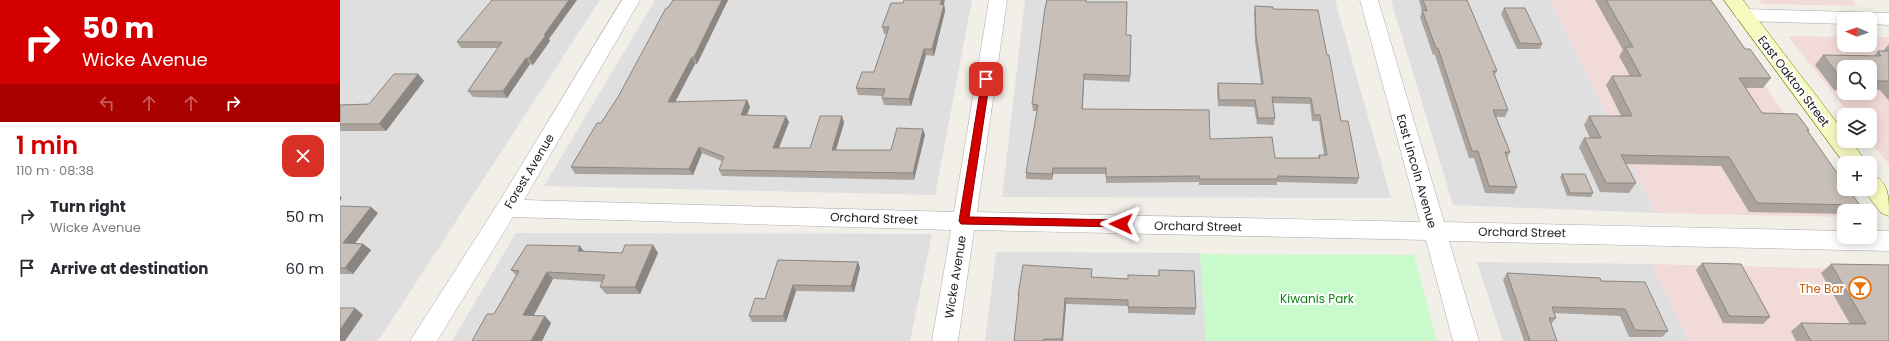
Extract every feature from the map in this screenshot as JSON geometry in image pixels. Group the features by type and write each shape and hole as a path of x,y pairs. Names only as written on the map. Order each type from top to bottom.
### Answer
{"main road":[{"name":"East Oakton Street","path":"1733,0 1851,156"},
{"path":"1877,192 1889,208"}],"street":[{"name":"Forest Avenue","path":"423,341 507,208 632,0"},
{"name":"Wicke Avenue","path":"945,341 998,0"},
{"name":"East Lincoln Avenue","path":"1369,0 1466,341"},
{"path":"1744,15 1889,19"},
{"name":"Orchard Street","path":"507,208 964,221 1889,241"}],"shaded area":[{"path":"340,0 600,0 378,341 340,341"},
{"path":"655,0 972,0 935,195 544,186"},
{"path":"1025,0 1335,0 1391,198 1002,197"},
{"path":"1391,0 1550,0 1656,213 1453,205"},
{"path":"1550,0 1704,0 1837,188 1837,196 1842,196 1848,204 1837,204 1837,217 1656,213"},
{"path":"1759,0 1852,0 1857,6 1762,4"},
{"path":"1788,36 1837,37 1837,52 1877,52 1877,37 1889,37 1889,165 1876,148 1877,148 1877,108 1845,108 1838,100 1877,100 1877,60 1837,60 1837,98"},
{"path":"516,233 932,234 910,341 452,341"},
{"path":"996,252 1200,253 1206,341 985,341"},
{"path":"1477,262 1652,264 1689,341 1503,341"},
{"path":"1652,264 1889,270 1889,341 1689,341"}],"green space":[{"name":"Kiwanis Park","path":"1200,254 1414,255 1437,341 1206,341"}],"building":[{"path":"492,0 569,0 544,35 546,35 529,58 526,58 503,91 468,91 502,42 457,42"},
{"path":"673,0 722,0 694,57 692,57 668,102 747,100 741,115 786,116 773,148 810,148 820,116 842,116 832,150 891,150 897,128 923,129 913,173 719,170 724,157 699,147 689,169 571,167 597,123 601,123 618,97 666,8 668,8"},
{"path":"904,0 942,0 940,4 944,5 932,49 924,49 909,99 882,98 885,89 856,88 862,72 874,72 889,27 882,27 891,3 903,3"},
{"path":"1047,0 1127,2 1126,35 1131,35 1130,76 1084,74 1082,109 1209,110 1210,139 1272,137 1275,158 1320,158 1319,155 1327,155 1320,115 1314,115 1311,98 1272,97 1275,118 1258,118 1255,100 1219,100 1218,83 1263,84 1256,35 1255,6 1273,7 1273,9 1318,10 1327,55 1329,55 1341,121 1348,121 1359,178 1278,176 1278,179 1200,179 1199,176 1106,177 1106,168 1053,168 1052,174 1026,173 1038,105 1032,104"},
{"path":"1423,0 1467,0 1497,71 1493,71 1508,110 1493,110 1510,152 1505,152 1517,187 1489,186 1478,151 1472,151 1438,48 1436,48 1422,10 1427,11"},
{"path":"1606,0 1711,0 1745,49 1750,49 1771,78 1739,78 1762,113 1797,114 1837,173 1837,196 1853,196 1859,204 1757,203 1729,157 1621,155 1636,183 1606,183 1584,138 1601,138 1589,116 1632,116 1612,76 1641,76 1625,47 1633,47"},
{"path":"1504,8 1525,8 1542,44 1520,43"},
{"path":"1878,51 1889,51 1889,81 1877,81 1877,60 1837,60 1837,73 1823,55 1881,56"},
{"path":"394,74 418,74 379,124 340,124 340,105 369,104"},
{"path":"1562,174 1585,174 1593,193 1570,193"},
{"path":"340,206 371,207 343,243 363,244 345,268 340,268"},
{"path":"527,245 580,246 578,251 622,253 625,245 653,245 635,287 600,287 605,275 547,272 523,315 545,316 531,341 472,341 487,314 494,314 519,271 511,270"},
{"path":"778,260 858,262 851,286 793,285 783,316 749,316 755,298 765,299"},
{"path":"1702,263 1741,264 1770,317 1729,316"},
{"path":"1831,264 1889,265 1889,341 1811,341 1801,323 1866,324"},
{"path":"1023,265 1092,269 1091,277 1128,279 1128,275 1159,276 1159,270 1194,271 1196,308 1128,307 1128,300 1065,298 1062,339 1044,339 1043,341 1014,341 1018,295"},
{"path":"1507,273 1600,278 1601,281 1645,282 1668,331 1635,330 1625,309 1552,307 1556,318 1549,318 1557,341 1530,341"},
{"path":"340,308 355,308 340,330"}],"place":[{"name":"The Bar","path":"1860,288"}],"route":[{"path":"986,79 964,221 1121,224"}]}
